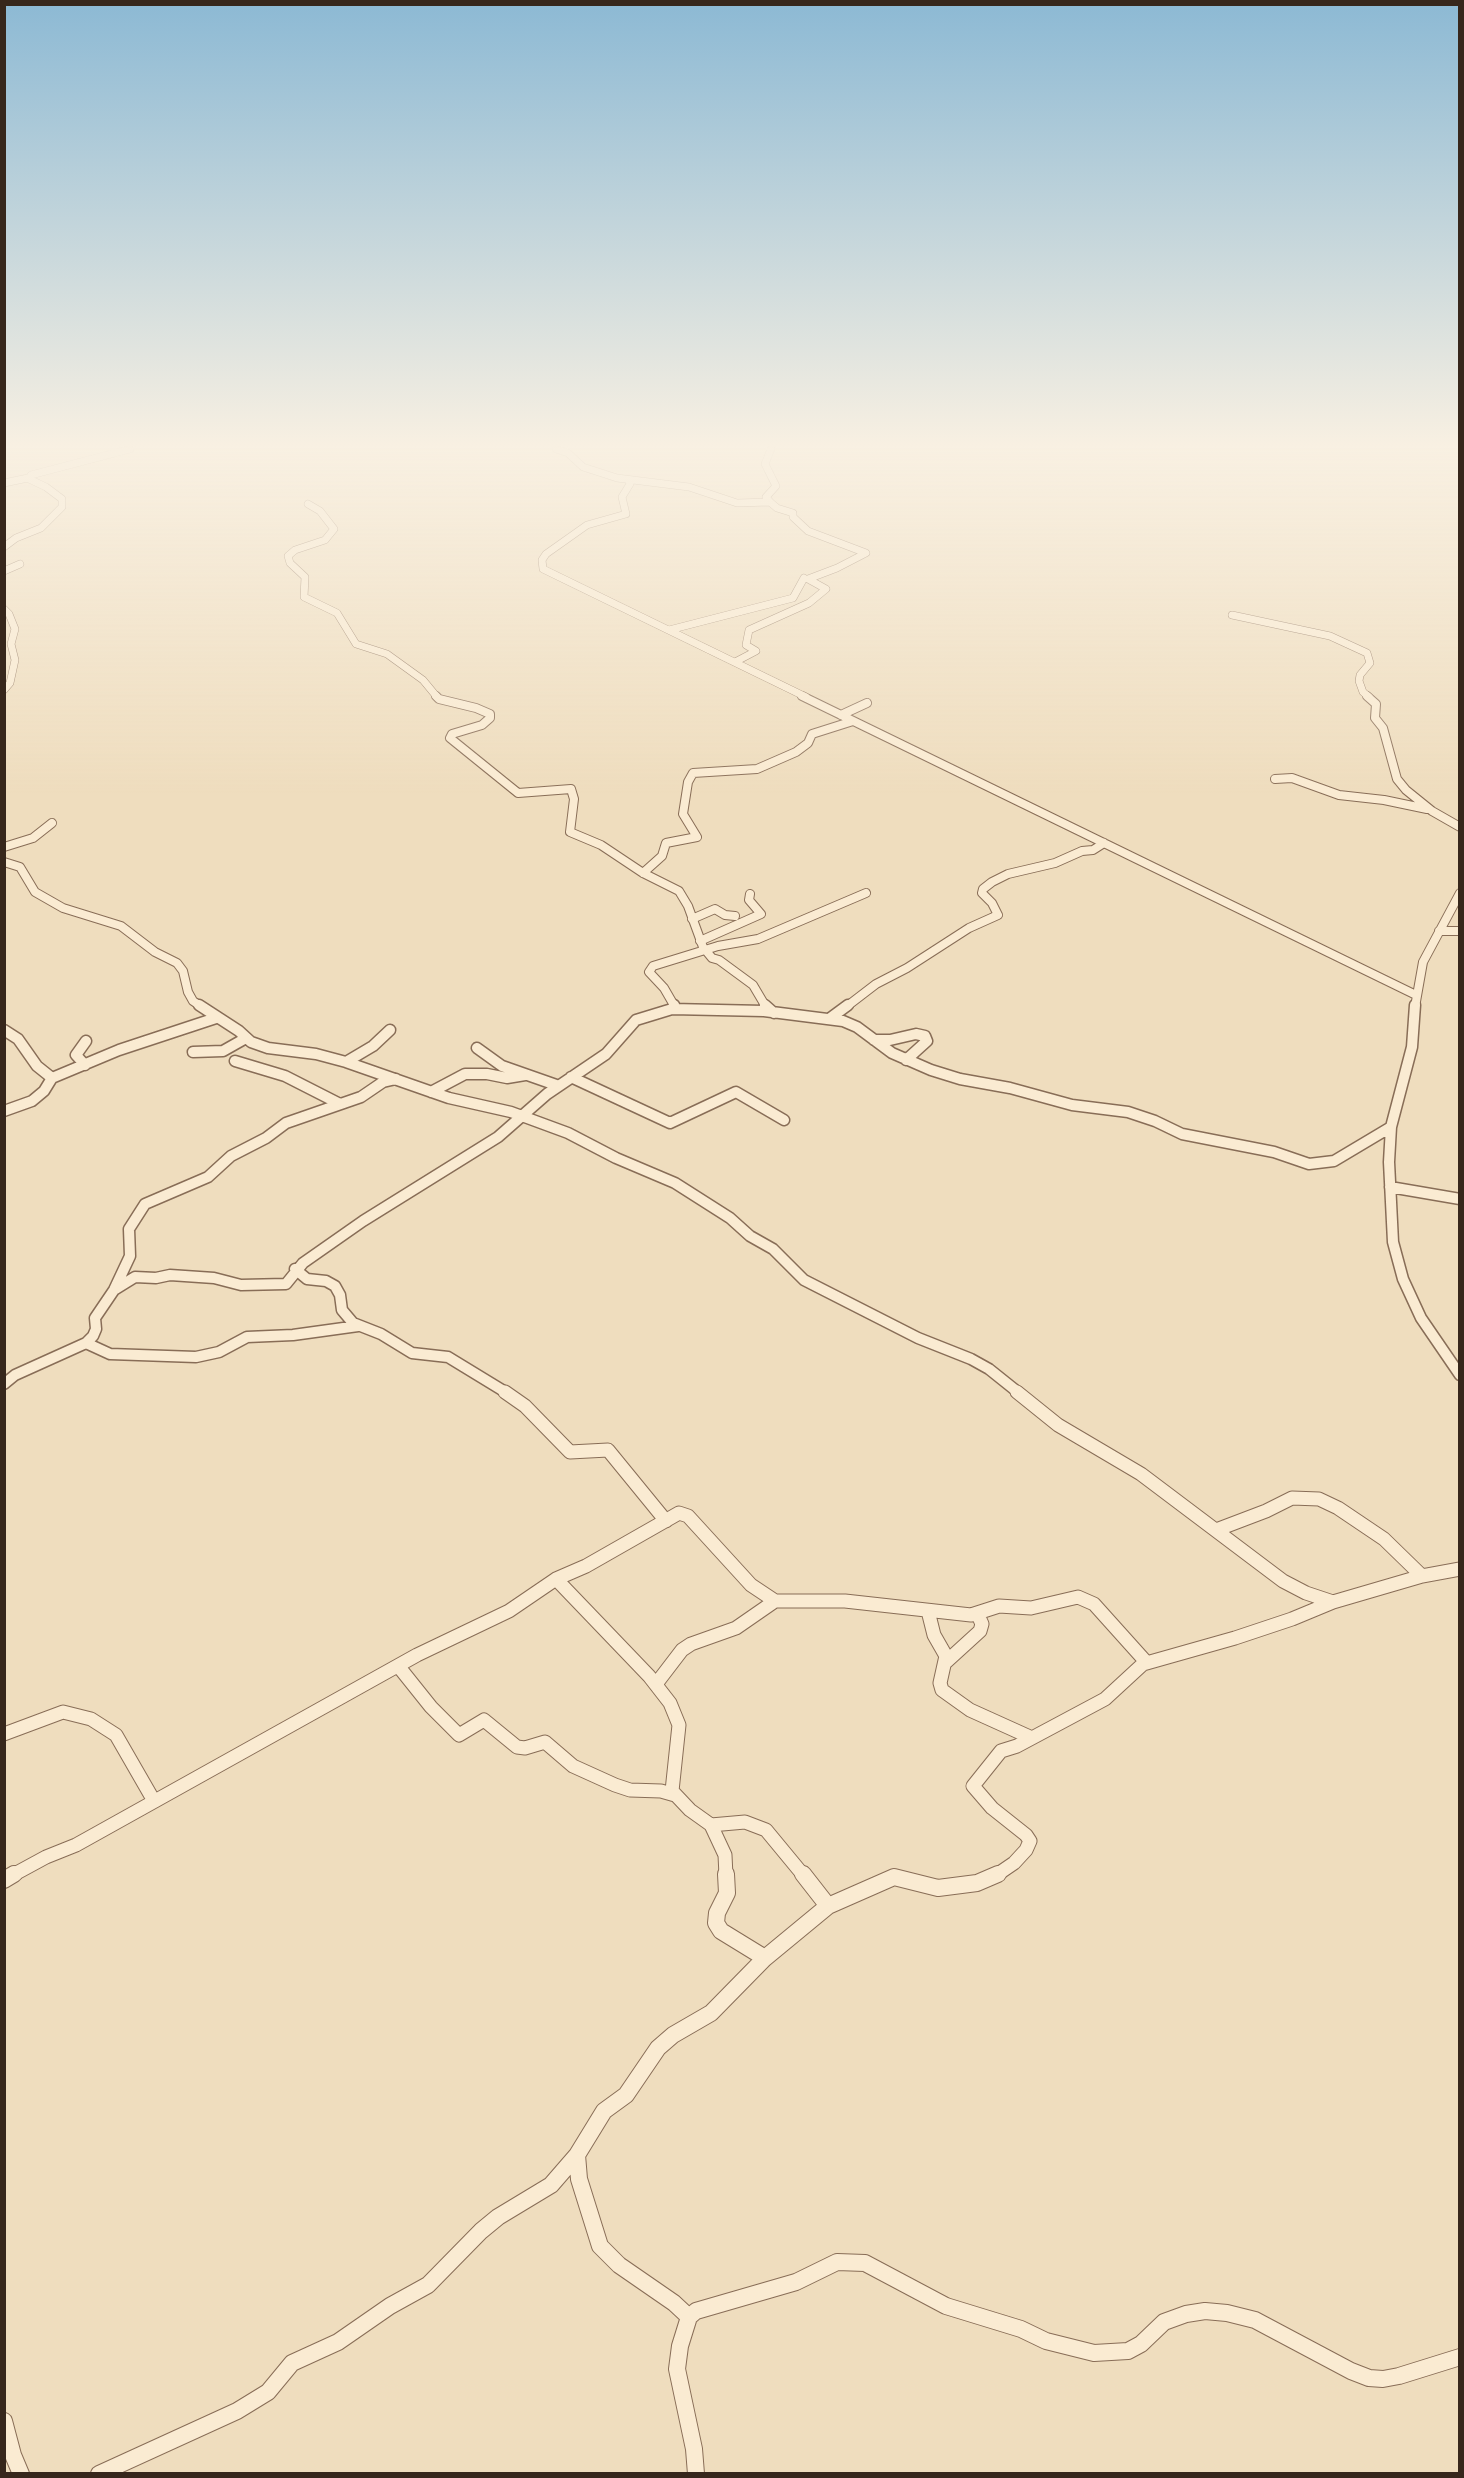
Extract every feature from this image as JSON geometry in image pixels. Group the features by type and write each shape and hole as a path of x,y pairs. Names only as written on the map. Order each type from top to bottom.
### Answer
{"street":[{"path":"4,571 19,565"},
{"path":"292,565 305,577 306,586 303,597 337,613 353,635 356,644 387,654 423,680 439,699 476,708 490,714 490,718 482,725 452,734 450,738 487,770 518,793 570,788 574,799 568,826 570,832 601,845 643,873 679,891 685,898 703,945 712,957 753,985 765,1006 774,1013"},
{"path":"543,565 543,568 853,721 1416,995"},
{"path":"735,662 756,651 746,645 751,628 809,603 826,589 808,579 844,565"},
{"path":"669,630 793,597 804,578"},
{"path":"4,609 9,614 15,629 11,644 15,660 9,685 4,690"},
{"path":"1232,615 1330,636 1357,646 1367,653 1370,663 1360,675 1359,681 1364,692 1376,704 1375,718 1383,728 1396,776 1406,790 1432,811 1460,827"},
{"path":"841,715 867,703"},
{"path":"643,873 664,854 666,843 697,837 683,814 688,782 693,773 757,769 796,752 808,743 812,734 853,721"},
{"path":"1275,779 1292,778 1339,795 1384,800 1432,811"},
{"path":"4,847 33,838 52,823"},
{"path":"830,1019 876,984 907,968 969,928 999,915 982,893 983,889 992,882 1008,874 1060,861 1082,851 1093,850 1104,843"},
{"path":"4,862 21,867 35,892 63,908 121,926 155,952 177,963 183,971 188,992 193,1001 259,1046 316,1054 396,1078 431,1092 523,1116 568,1133 616,1158 675,1183 730,1218 750,1236 773,1249 799,1275 812,1284 918,1338 971,1359 988,1369 1058,1425 1141,1474 1283,1581 1306,1593 1333,1602"},
{"path":"703,945 759,939 789,924 866,893"},
{"path":"1460,893 1424,962 1416,995 1412,1047 1391,1127 1390,1187 1395,1254 1408,1295 1460,1375"},
{"path":"676,1009 664,988 650,972 650,968 676,958 701,953 703,945 761,914 749,900 750,894"},
{"path":"692,919 715,909 726,915 735,916"},
{"path":"1439,931 1460,931"},
{"path":"114,1290 135,1277 156,1278 174,1275 214,1278 241,1285 281,1285 290,1281 295,1269 363,1221 498,1137 559,1086 606,1054 636,1020 676,1009 774,1013 830,1019 857,1027 892,1053 906,1060 976,1084 1010,1088 1072,1105 1128,1112 1155,1121 1182,1134 1274,1152 1309,1164 1334,1161 1391,1127"},
{"path":"4,1111 32,1101 44,1090 52,1078 119,1050 216,1018"},
{"path":"4,1030 18,1039 37,1066 52,1078"},
{"path":"346,1062 378,1043 390,1030"},
{"path":"874,1040 890,1040 918,1034 925,1036 927,1041 906,1060"},
{"path":"193,1052 223,1051 246,1038"},
{"path":"85,1065 76,1054 86,1041"},
{"path":"477,1048 502,1066 559,1086"},
{"path":"235,1060 285,1076 340,1104"},
{"path":"431,1092 465,1074 487,1074 507,1078 525,1075"},
{"path":"572,1077 670,1123 736,1092 784,1120"},
{"path":"4,1384 18,1373 86,1343 94,1333 95,1318 114,1290 130,1256 129,1229 145,1204 208,1177 231,1156 261,1141 286,1124 362,1097 383,1082 396,1078"},
{"path":"1390,1187 1460,1199"},
{"path":"295,1269 307,1279 326,1281 335,1286 339,1292 342,1310 352,1323 381,1334 412,1353 448,1357 474,1371 525,1406 570,1452 608,1450 666,1521"},
{"path":"86,1343 110,1354 196,1357 219,1352 247,1337 293,1335 358,1326"},
{"path":"1216,1530 1266,1511 1292,1498 1319,1499 1338,1508 1384,1539 1422,1576"},
{"path":"4,1880 46,1857 76,1845 417,1655 509,1611 556,1579 586,1566 679,1513 688,1516 751,1585 775,1601 845,1601 978,1615 999,1606 1031,1608 1078,1597 1094,1604 1147,1663"},
{"path":"99,2474 237,2411 268,2392 292,2363 338,2342 390,2306 428,2285 481,2231 498,2217 551,2185 577,2155 604,2111 626,2095 658,2049 673,2035 711,2013 765,1958 828,1906 894,1877 902,1877 938,1888 957,1887 977,1883 997,1875 1014,1863 1026,1850 1030,1841 1026,1835 992,1808 973,1786 996,1755 1105,1700 1133,1672 1147,1663 1202,1649 1263,1629 1333,1602 1422,1576 1460,1569"},
{"path":"556,1579 657,1684 670,1703 679,1725 672,1787 675,1795"},
{"path":"657,1684 682,1650 691,1644 736,1628 775,1601"},
{"path":"928,1611 934,1635 944,1650 946,1662 940,1683 942,1690 970,1710 1032,1738"},
{"path":"946,1662 980,1631 982,1624 978,1615"},
{"path":"399,1667 431,1707 459,1736 484,1720 517,1747 525,1748 545,1742 573,1766 615,1785 630,1790 661,1791 675,1795 711,1825 725,1854 727,1893 717,1913 716,1923 722,1931 765,1958"},
{"path":"4,1734 50,1715 63,1712 80,1714 116,1735 154,1801"},
{"path":"711,1825 745,1822 765,1830 772,1835 828,1906"},
{"path":"577,2155 579,2179 600,2246 619,2265 674,2303 689,2317"},
{"path":"696,2474 694,2449 677,2369 680,2346 689,2317 696,2311 796,2282 827,2265 855,2262 870,2265 919,2294 946,2306 1021,2329 1046,2341 1094,2353 1128,2351 1141,2344 1164,2322 1186,2314 1205,2311 1227,2313 1255,2320 1369,2378 1383,2379 1399,2376 1460,2357"},
{"path":"4,2421 21,2474"}]}
